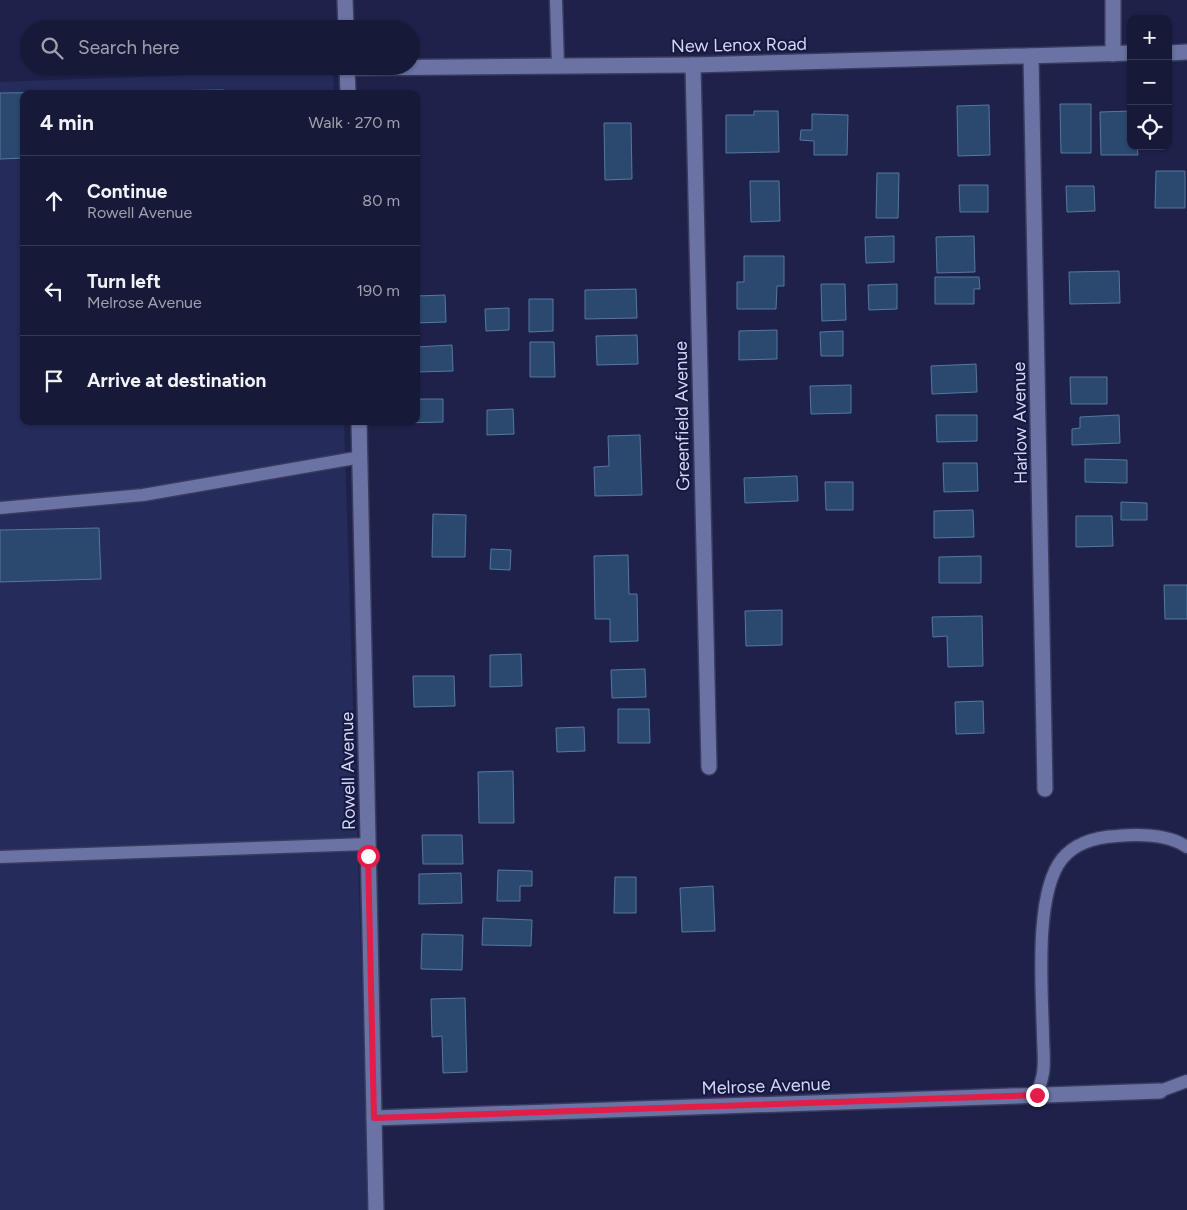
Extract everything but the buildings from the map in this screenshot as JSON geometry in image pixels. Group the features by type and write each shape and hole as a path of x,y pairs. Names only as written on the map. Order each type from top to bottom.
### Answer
{"street":[{"path":"345,0 346,20"},
{"path":"1113,0 1113,54"},
{"path":"1172,53 1187,52"},
{"name":"New Lenox Road","path":"420,67 693,65 1127,54"},
{"name":"Harlow Avenue","path":"1031,56 1045,789"},
{"name":"Greenfield Avenue","path":"693,65 709,767"},
{"path":"347,75 348,90"},
{"name":"Rowell Avenue","path":"359,425 376,1210"},
{"name":"Melrose Avenue","path":"374,1118 1160,1091"}],"lane":[{"path":"556,0 558,66"},
{"path":"0,508 143,495 360,456"},
{"path":"1037,1095 1044,1072 1042,959 1046,899 1051,879 1062,859 1078,846 1102,837 1132,834 1164,838 1187,847"},
{"path":"0,856 368,844"},
{"path":"1160,1091 1187,1081"}],"shaded area":[{"path":"194,75 333,75 334,90 20,90 20,425 344,425 369,1210 0,1210 0,82"}],"route":[{"path":"368,856 374,1118 1037,1095"}]}
